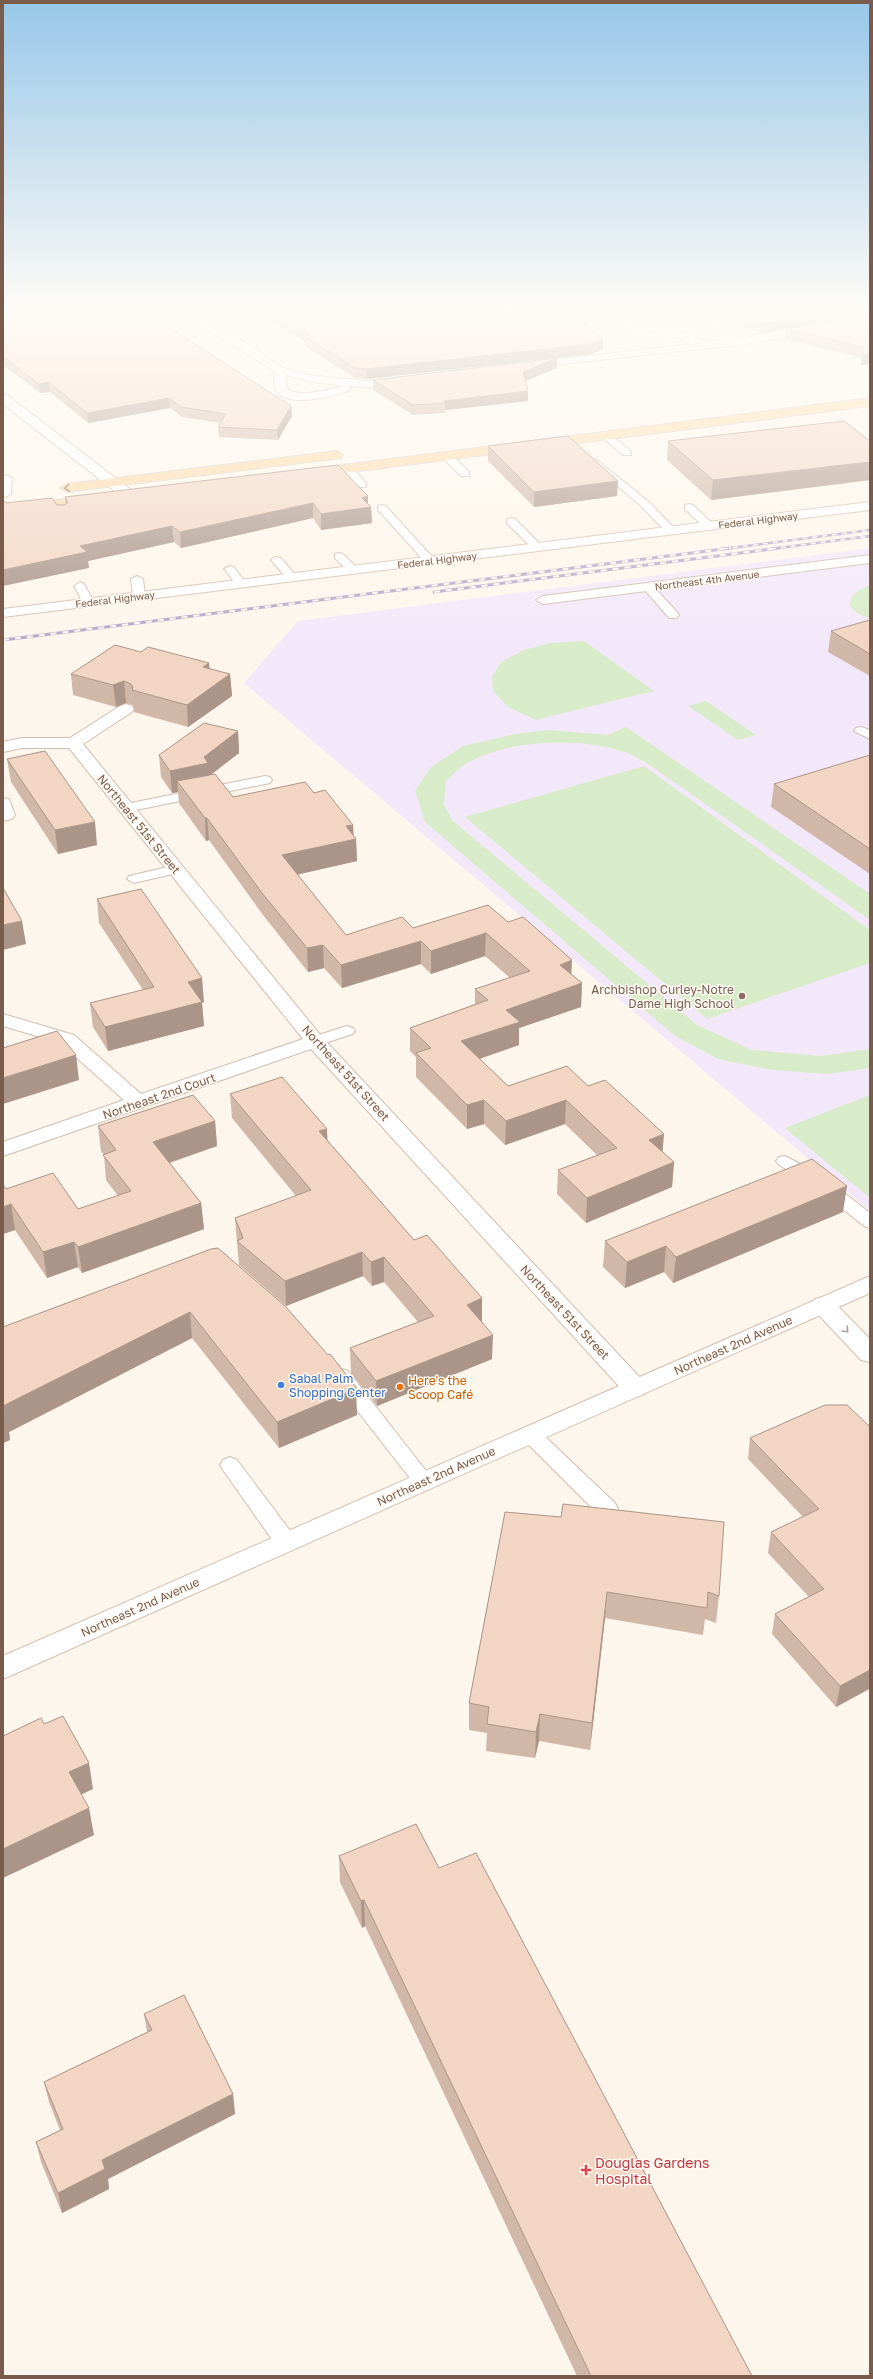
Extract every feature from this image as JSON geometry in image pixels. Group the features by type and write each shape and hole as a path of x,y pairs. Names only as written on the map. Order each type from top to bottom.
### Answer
{"main road":[{"path":"300,474 701,423"},
{"path":"52,489 353,453"},
{"path":"5,494 22,493"},
{"path":"3,510 145,494"}],"street":[{"path":"23,423 130,496"},
{"path":"34,423 109,483"},
{"name":"Federal Highway","path":"3,613 870,506"},
{"name":"Northeast 4th Avenue","path":"543,600 870,559"},
{"path":"3,747 22,743 74,743 126,708"},
{"name":"Northeast 51st Street","path":"74,743 315,1041 635,1388"},
{"path":"3,803 6,815 3,816"},
{"path":"3,1020 67,1039 139,1104"},
{"name":"Northeast 2nd Court","path":"3,1149 139,1104 315,1041"},
{"name":"Northeast 2nd Avenue","path":"3,1668 823,1305 867,1289"},
{"path":"823,1305 870,1354"}],"lane":[{"path":"606,435 627,453"},
{"path":"571,440 645,504 671,531"},
{"path":"447,456 465,474"},
{"path":"347,468 362,485"},
{"path":"5,494 7,478"},
{"path":"54,504 63,516"},
{"path":"689,507 709,526"},
{"path":"382,508 430,561"},
{"path":"511,521 538,548"},
{"path":"339,556 353,570"},
{"path":"277,560 292,578"},
{"path":"230,569 241,584"},
{"path":"137,579 139,596"},
{"path":"80,586 88,602"},
{"path":"648,587 671,610 672,615"},
{"path":"126,808 265,780"},
{"path":"134,879 176,869"},
{"path":"315,1041 347,1031"},
{"path":"785,1160 817,1180 870,1222"},
{"path":"331,1363 423,1481"},
{"path":"530,1434 607,1509"},
{"path":"230,1465 286,1542"}],"shaded area":[{"name":"Archbishop Curley-Notre Dame High School","path":"870,548 870,1211 244,683 298,621"}],"green space":[{"path":"870,585 870,619 857,613 850,606 850,602 856,592"},
{"path":"584,641 654,691 536,720 508,707 493,691 492,677 501,662 524,650 551,643"},
{"path":"706,701 756,735 738,740 688,706"},
{"path":"626,727 870,894 870,920 647,763 625,752 607,747 588,744 546,743 525,745 486,754 460,768 446,781 444,805 453,821 697,1025 752,1050 821,1056 870,1049 870,1068 828,1074 772,1070 718,1059 675,1036 425,822 415,791 431,767 463,746 515,734 549,730 608,735"},
{"path":"644,766 870,930 870,963 707,1019 465,817"},
{"path":"870,1095 870,1198 785,1128"}],"building":[{"path":"220,423 281,423 277,430 218,427"},
{"path":"826,423 847,423 870,441 870,462 713,480 668,441"},
{"path":"568,436 618,481 534,492 488,446"},
{"path":"338,465 368,496 362,498 371,507 321,514 313,503 180,532 172,526 80,546 87,552 3,570 3,500 6,503 52,498 57,505 65,505 68,502 65,497"},
{"path":"870,620 870,654 831,631"},
{"path":"115,645 141,652 148,647 209,663 203,667 230,674 187,705 132,690 133,687 131,684 124,681 113,685 71,674"},
{"path":"204,723 238,731 204,757 208,763 170,771 159,755"},
{"path":"45,751 95,822 55,830 7,759"},
{"path":"870,755 870,849 774,784"},
{"path":"215,774 233,797 305,782 314,793 325,790 353,825 346,826 356,839 282,855 346,935 402,917 413,928 488,905 508,922 523,917 572,960 560,965 582,983 506,1010 520,1022 461,1041 508,1086 567,1066 588,1086 605,1080 664,1134 649,1140 674,1162 587,1198 558,1170 617,1148 566,1100 506,1121 484,1100 467,1105 416,1053 431,1048 410,1028 488,1000 475,989 530,971 486,933 431,951 421,941 341,965 323,945 307,948 262,893 207,818 205,818 177,781"},
{"path":"3,888 22,921 3,925"},
{"path":"141,889 202,978 188,982 202,1002 105,1027 90,1003 154,987 97,899"},
{"path":"57,1031 76,1055 3,1078 3,1048"},
{"path":"282,1077 327,1129 319,1131 414,1240 427,1235 482,1298 467,1305 493,1335 376,1381 350,1348 434,1316 384,1257 371,1262 362,1252 285,1281 237,1241 243,1238 235,1218 311,1190 230,1094"},
{"path":"193,1095 215,1121 153,1142 201,1203 78,1247 74,1242 43,1252 11,1204 3,1207 3,1185 6,1189 53,1173 78,1209 131,1191 103,1155 116,1150 98,1126"},
{"path":"812,1159 847,1186 676,1257 666,1246 627,1262 605,1241"},
{"name":"Sabal Palm Shopping Center","path":"218,1248 285,1306 328,1355 330,1354 356,1389 277,1422 190,1312 3,1406 3,1327 211,1249"},
{"path":"825,1405 847,1405 870,1427 870,1670 840,1686 775,1614 824,1589 771,1532 819,1509 750,1438"},
{"path":"563,1504 724,1522 719,1596 708,1592 707,1608 607,1592 592,1723 540,1714 536,1732 487,1724 489,1707 469,1703 505,1512 561,1517"},
{"path":"63,1716 89,1763 69,1772 89,1808 3,1849 3,1736 41,1718 44,1724"},
{"path":"416,1824 439,1868 476,1853 752,2376 591,2376 364,1900 361,1901 339,1856"},
{"path":"184,1995 233,2094 102,2160 105,2169 58,2193 36,2142 63,2129 44,2082 152,2030 144,2014"}],"railway":[{"path":"723,549 870,530"},
{"path":"771,549 870,536"},
{"path":"3,640 731,548"},
{"path":"434,592 779,548"}],"place":[{"name":"Archbishop Curley-Notre Dame High School","path":"742,996"},
{"name":"Sabal Palm Shopping Center","path":"281,1385"},
{"name":"Here's the Scoop Café","path":"400,1387"},
{"name":"Douglas Gardens Hospital","path":"586,2170"}]}
